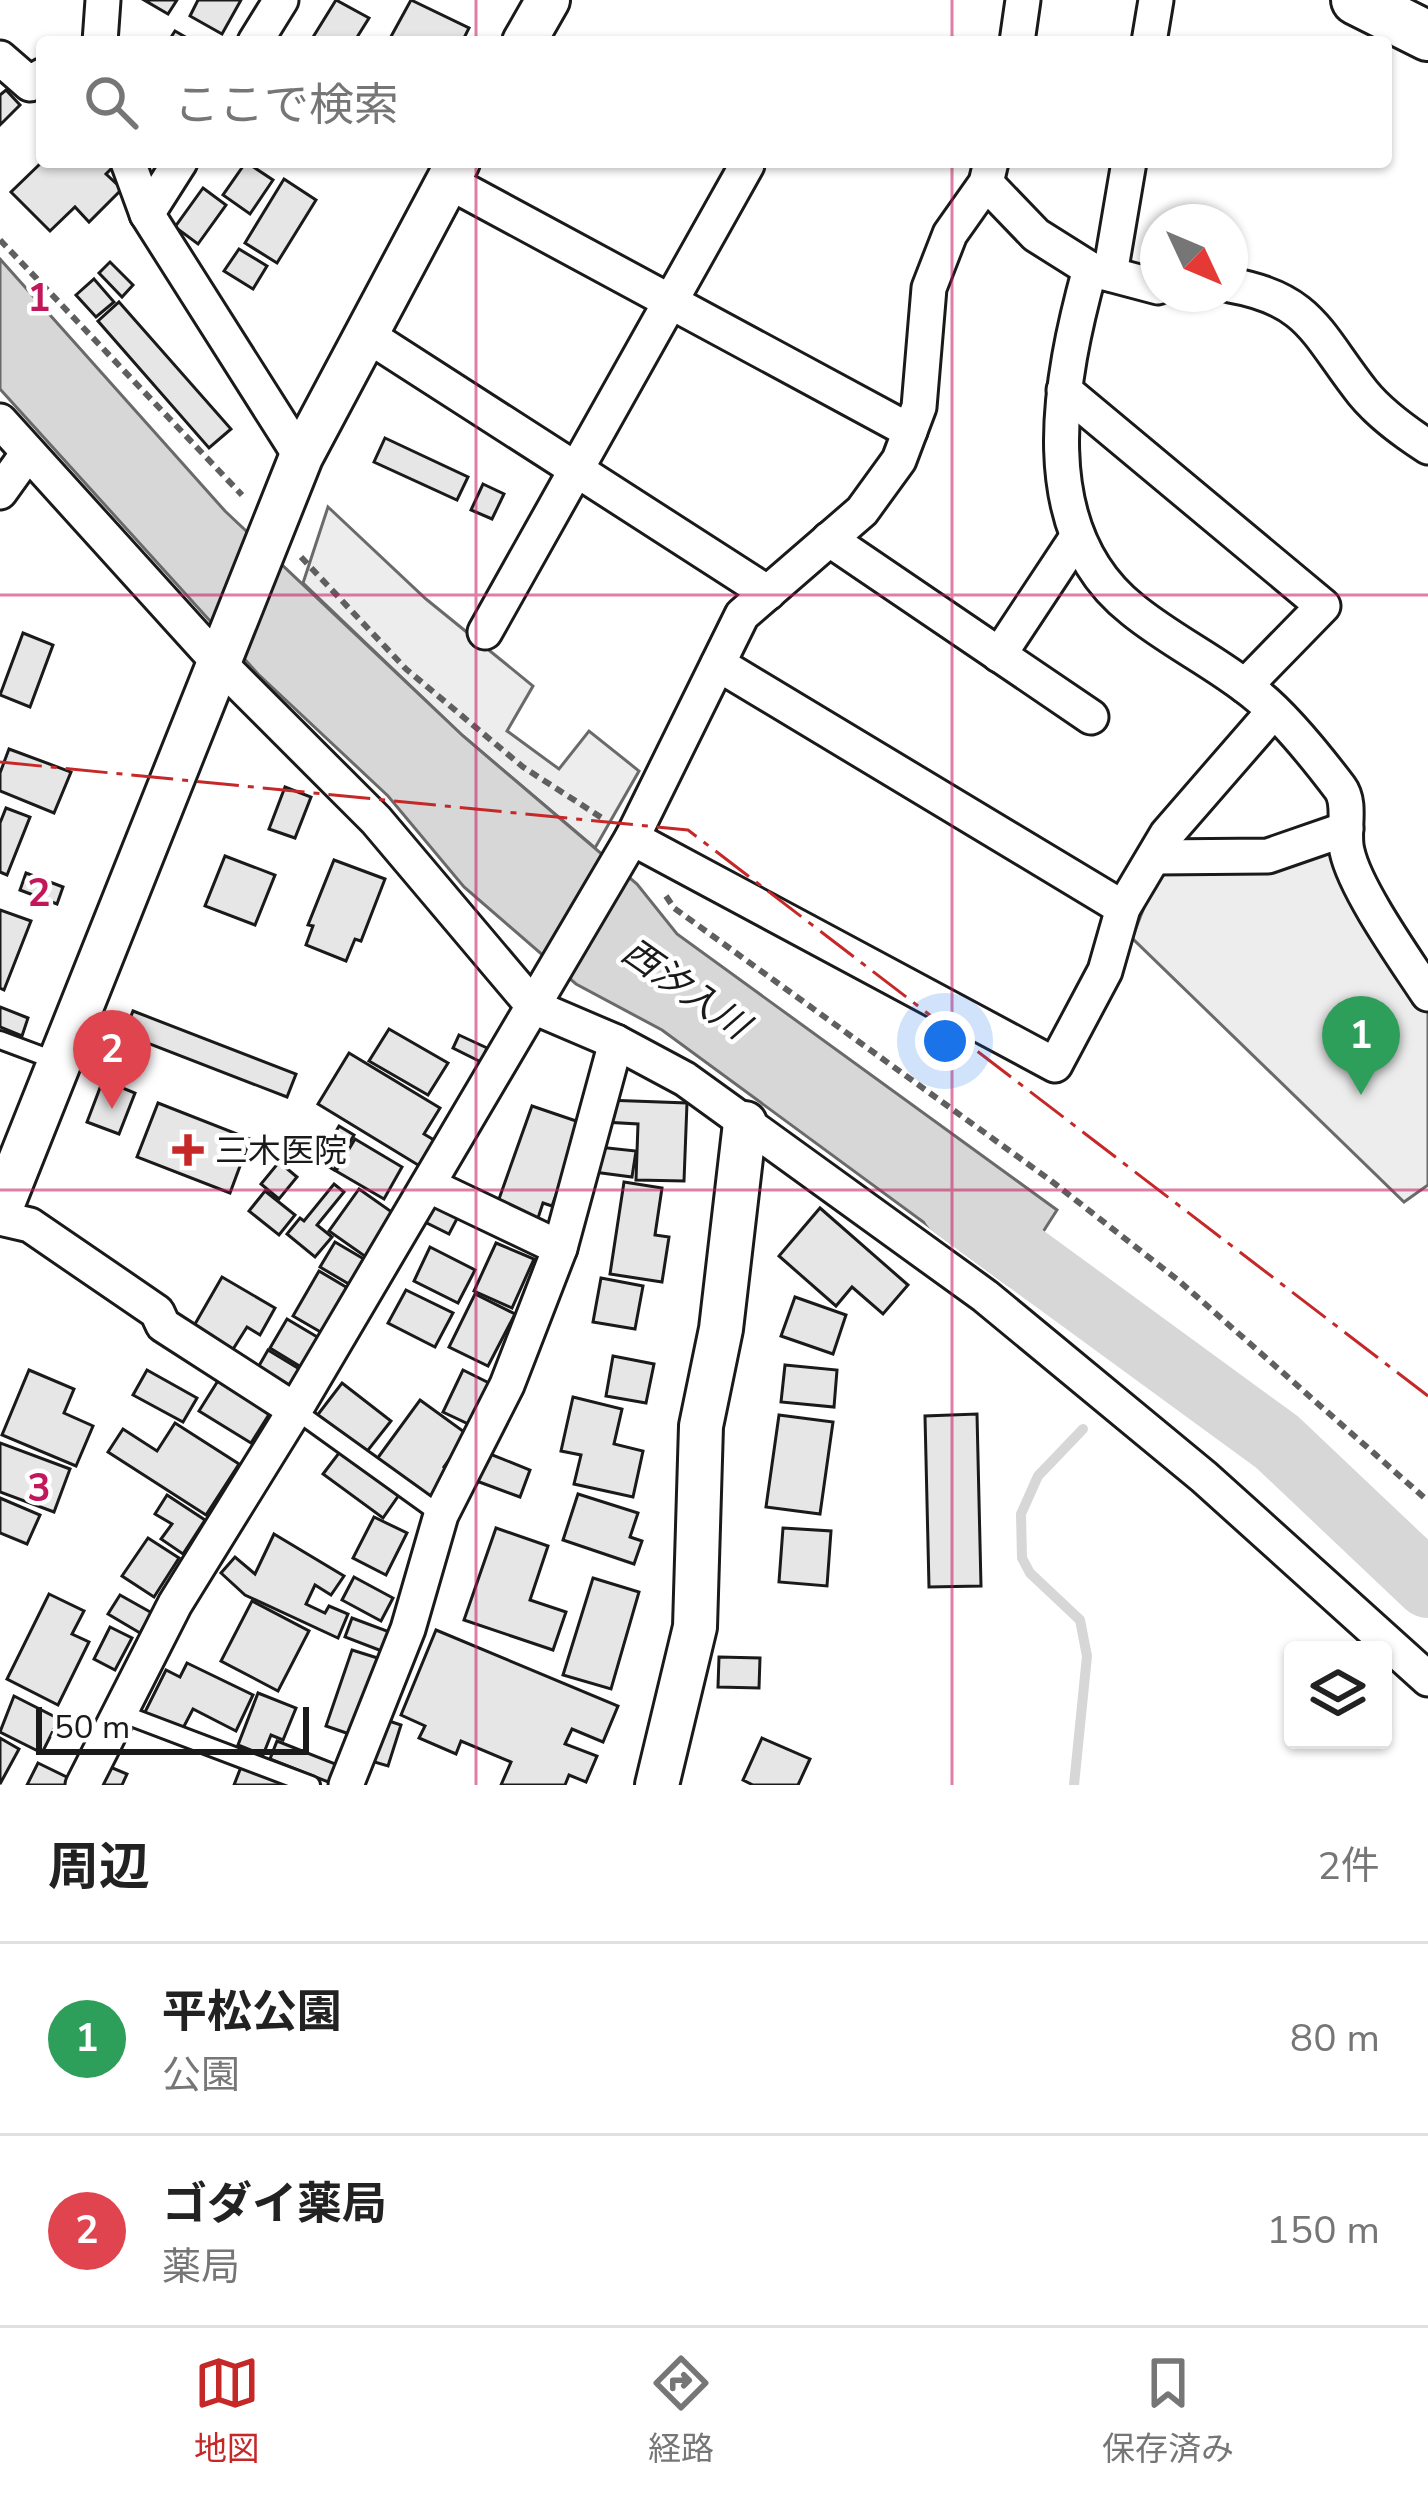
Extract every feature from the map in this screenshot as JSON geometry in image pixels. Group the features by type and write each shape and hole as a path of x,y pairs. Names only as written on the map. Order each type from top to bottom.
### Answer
{"main road":[{"path":"1356,0 1428,37"}],"street":[{"path":"97,36 103,0"},
{"path":"258,36 280,0"},
{"path":"527,36 548,0"},
{"path":"1017,36 1023,0"},
{"path":"1150,36 1156,0"},
{"path":"0,58 30,84 36,80"},
{"path":"130,168 148,214 301,457"},
{"path":"148,214 176,168"},
{"path":"485,632 745,168"},
{"path":"1127,168 1100,271 1074,328 1064,390 1060,464 1077,537 1100,579 1132,610 1244,686 1344,793 1347,852 1383,924 1428,994"},
{"path":"295,1410 163,1325 157,1312 30,1226 0,1215 301,457 453,171 670,304 910,431"},
{"path":"83,1785 175,1604 295,1410 632,838 742,615 862,511 899,460 919,407 929,288 950,234 988,173 1036,235 1100,271 1140,282"},
{"path":"1248,289 1277,296 1318,328 1365,396 1397,427 1428,447"},
{"path":"367,335 767,593"},
{"path":"1064,390 1323,606 1244,686"},
{"path":"0,421 220,664 376,820 534,1007 616,1042 685,1079 985,1296 1204,1477 1428,1679"},
{"path":"0,492 28,453"},
{"path":"999,655 1077,537"},
{"path":"829,539 1091,717"},
{"path":"718,664 1123,908"},
{"path":"632,838 1054,1065 1105,971 1123,908 1167,834 1273,712"},
{"path":"1155,857 1268,856 1346,830"},
{"path":"346,1785 408,1629 441,1515 507,1385 560,1247 616,1042"},
{"path":"657,1785 695,1627 701,1426 721,1328 745,1123"},
{"path":"428,1185 560,1247"}],"lane":[{"path":"0,1040 60,1062"},
{"path":"295,1410 441,1515"},
{"path":"118,1712 311,1785"}],"path":[{"path":"0,240 406,669 523,767 632,838 674,908 1178,1280 1428,1501"}],"shaded area":[{"path":"328,507 426,599 533,686 507,731 559,769 589,731 639,771 595,848 463,736 303,583"},
{"path":"1334,822 1428,1006 1428,1185 1404,1202 1132,938 1169,844 1263,848"}],"water":[{"path":"0,259 225,511 463,736 637,884 677,934 1057,1210 1009,1285 662,1030 576,984 464,887 388,796 258,674 0,389"}],"building":[{"path":"144,0 177,0 168,14"},
{"path":"198,0 241,0 222,34 190,16"},
{"path":"336,0 369,18 358,36 314,36"},
{"path":"411,0 469,28 465,36 391,36"},
{"path":"6,90 20,105 0,125 0,95"},
{"path":"36,168 112,168 106,174 122,189 89,222 75,207 50,231 11,192"},
{"path":"242,168 255,168 273,180 250,214 223,195"},
{"path":"284,179 316,200 277,263 245,243"},
{"path":"203,188 226,205 198,244 175,227"},
{"path":"239,249 267,266 253,289 224,271"},
{"path":"110,262 133,285 122,297 99,273"},
{"path":"94,279 114,302 96,317 76,295"},
{"path":"119,302 231,429 209,448 98,321"},
{"path":"385,438 468,477 457,500 374,462"},
{"path":"483,484 504,494 492,519 471,510"},
{"path":"23,633 53,645 30,707 0,695"},
{"path":"9,749 71,772 54,813 0,791 0,773"},
{"path":"285,787 311,797 295,838 269,829"},
{"path":"6,808 30,817 7,875 0,872 0,823"},
{"path":"225,856 275,875 255,925 205,906"},
{"path":"334,860 385,879 361,941 355,939 346,961 306,945 313,926 308,925"},
{"path":"26,873 63,887 57,904 20,890"},
{"path":"0,910 31,921 4,990 0,988"},
{"path":"0,1007 28,1018 22,1036 0,1027"},
{"path":"133,1011 296,1074 287,1097 124,1034"},
{"path":"389,1029 448,1063 428,1095 369,1061"},
{"path":"459,1035 487,1048 481,1062 453,1048"},
{"path":"349,1053 440,1108 424,1134 439,1143 423,1168 318,1104"},
{"path":"103,1080 135,1093 119,1134 87,1122"},
{"path":"605,1100 687,1103 684,1181 636,1180 638,1124 604,1122"},
{"path":"158,1103 250,1139 230,1193 137,1157"},
{"path":"532,1106 582,1123 552,1206 543,1203 535,1227 494,1213"},
{"path":"339,1126 354,1135 334,1170 319,1161"},
{"path":"355,1139 402,1167 384,1199 336,1171"},
{"path":"589,1146 636,1151 632,1177 586,1171"},
{"path":"279,1162 297,1177 279,1199 261,1184"},
{"path":"624,1182 662,1188 655,1235 669,1237 662,1282 610,1274"},
{"path":"334,1184 344,1192 317,1225 332,1237 315,1257 287,1234"},
{"path":"359,1189 396,1215 366,1257 329,1231"},
{"path":"265,1191 295,1215 279,1235 249,1211"},
{"path":"433,1198 461,1211 449,1234 421,1220"},
{"path":"820,1208 908,1285 883,1314 852,1287 836,1306 779,1256"},
{"path":"335,1242 374,1265 359,1290 320,1267"},
{"path":"496,1243 534,1259 512,1308 474,1291"},
{"path":"430,1247 475,1270 458,1303 414,1281"},
{"path":"319,1271 351,1290 324,1334 293,1316"},
{"path":"222,1277 275,1308 260,1335 247,1327 230,1354 191,1331"},
{"path":"601,1278 643,1286 635,1329 593,1322"},
{"path":"406,1290 453,1313 435,1347 388,1323"},
{"path":"475,1294 515,1314 488,1366 449,1347"},
{"path":"795,1297 846,1315 833,1354 781,1336"},
{"path":"287,1319 324,1341 306,1370 270,1348"},
{"path":"268,1350 301,1370 284,1397 252,1378"},
{"path":"613,1356 654,1364 646,1403 606,1396"},
{"path":"785,1365 837,1370 834,1407 781,1402"},
{"path":"29,1370 74,1389 64,1413 93,1426 76,1466 2,1435"},
{"path":"147,1370 197,1398 183,1422 133,1395"},
{"path":"463,1370 499,1388 479,1429 443,1412"},
{"path":"221,1376 273,1408 251,1443 199,1411"},
{"path":"342,1383 391,1421 365,1454 316,1417"},
{"path":"573,1397 622,1409 614,1444 643,1451 633,1497 574,1484 581,1455 561,1451"},
{"path":"420,1400 467,1434 444,1467 458,1477 435,1508 374,1463"},
{"path":"977,1414 981,1586 929,1587 925,1416"},
{"path":"779,1415 833,1422 820,1514 766,1507"},
{"path":"175,1423 239,1464 206,1515 108,1452 123,1429 157,1451"},
{"path":"0,1443 70,1469 54,1512 0,1492"},
{"path":"342,1449 401,1492 383,1518 323,1474"},
{"path":"485,1452 530,1470 520,1497 474,1480"},
{"path":"578,1494 638,1513 630,1537 642,1541 634,1564 563,1540"},
{"path":"167,1495 205,1520 183,1554 161,1539 172,1524 155,1514"},
{"path":"0,1498 40,1515 27,1544 0,1533"},
{"path":"374,1517 407,1533 386,1575 353,1558"},
{"path":"496,1528 548,1546 530,1600 566,1612 553,1650 464,1620"},
{"path":"783,1528 831,1531 827,1586 779,1582"},
{"path":"274,1534 344,1576 331,1595 315,1585 306,1604 325,1613 329,1606 348,1614 338,1638 245,1595 221,1573 235,1557 255,1574"},
{"path":"148,1538 179,1558 154,1597 122,1576"},
{"path":"354,1577 393,1598 381,1621 342,1600"},
{"path":"593,1578 639,1592 611,1689 563,1675"},
{"path":"49,1594 84,1611 72,1634 89,1642 58,1705 7,1679"},
{"path":"120,1595 152,1613 140,1633 108,1614"},
{"path":"252,1601 309,1631 278,1691 221,1661"},
{"path":"352,1618 395,1634 387,1653 345,1637"},
{"path":"110,1627 132,1638 115,1670 94,1659"},
{"path":"436,1630 618,1706 603,1742 572,1729 565,1744 597,1756 586,1782 569,1775 565,1785 501,1785 511,1762 461,1741 456,1754 419,1738 425,1726 401,1715"},
{"path":"352,1650 384,1660 358,1737 326,1726"},
{"path":"719,1657 760,1658 759,1688 718,1687"},
{"path":"187,1663 253,1695 236,1731 193,1709 181,1732 144,1714 166,1670 180,1677"},
{"path":"258,1693 296,1708 283,1740 271,1735 263,1755 238,1745"},
{"path":"14,1696 59,1719 42,1753 0,1732"},
{"path":"383,1719 401,1725 388,1766 371,1761"},
{"path":"0,1738 19,1749 0,1784"},
{"path":"762,1738 810,1759 798,1785 753,1785 743,1780"},
{"path":"277,1741 343,1767 336,1785 270,1759"},
{"path":"38,1763 77,1782 27,1785"},
{"path":"103,1764 127,1774 122,1785 94,1785"},
{"path":"241,1767 289,1785 234,1785"}],"waterway":[{"name":"西汐入川","path":"954,1206 1277,1442 1428,1585"},
{"path":"1074,1785 1087,1656 1080,1620 1030,1573 1022,1558 1021,1514 1038,1476 1083,1429"}],"power":[{"path":"0,762 688,830 1428,1396"}],"place":[{"name":"平松公園","path":"1361,1095"},
{"name":"ゴダイ薬局","path":"112,1109"},
{"name":"三木医院","path":"188,1150"}]}
